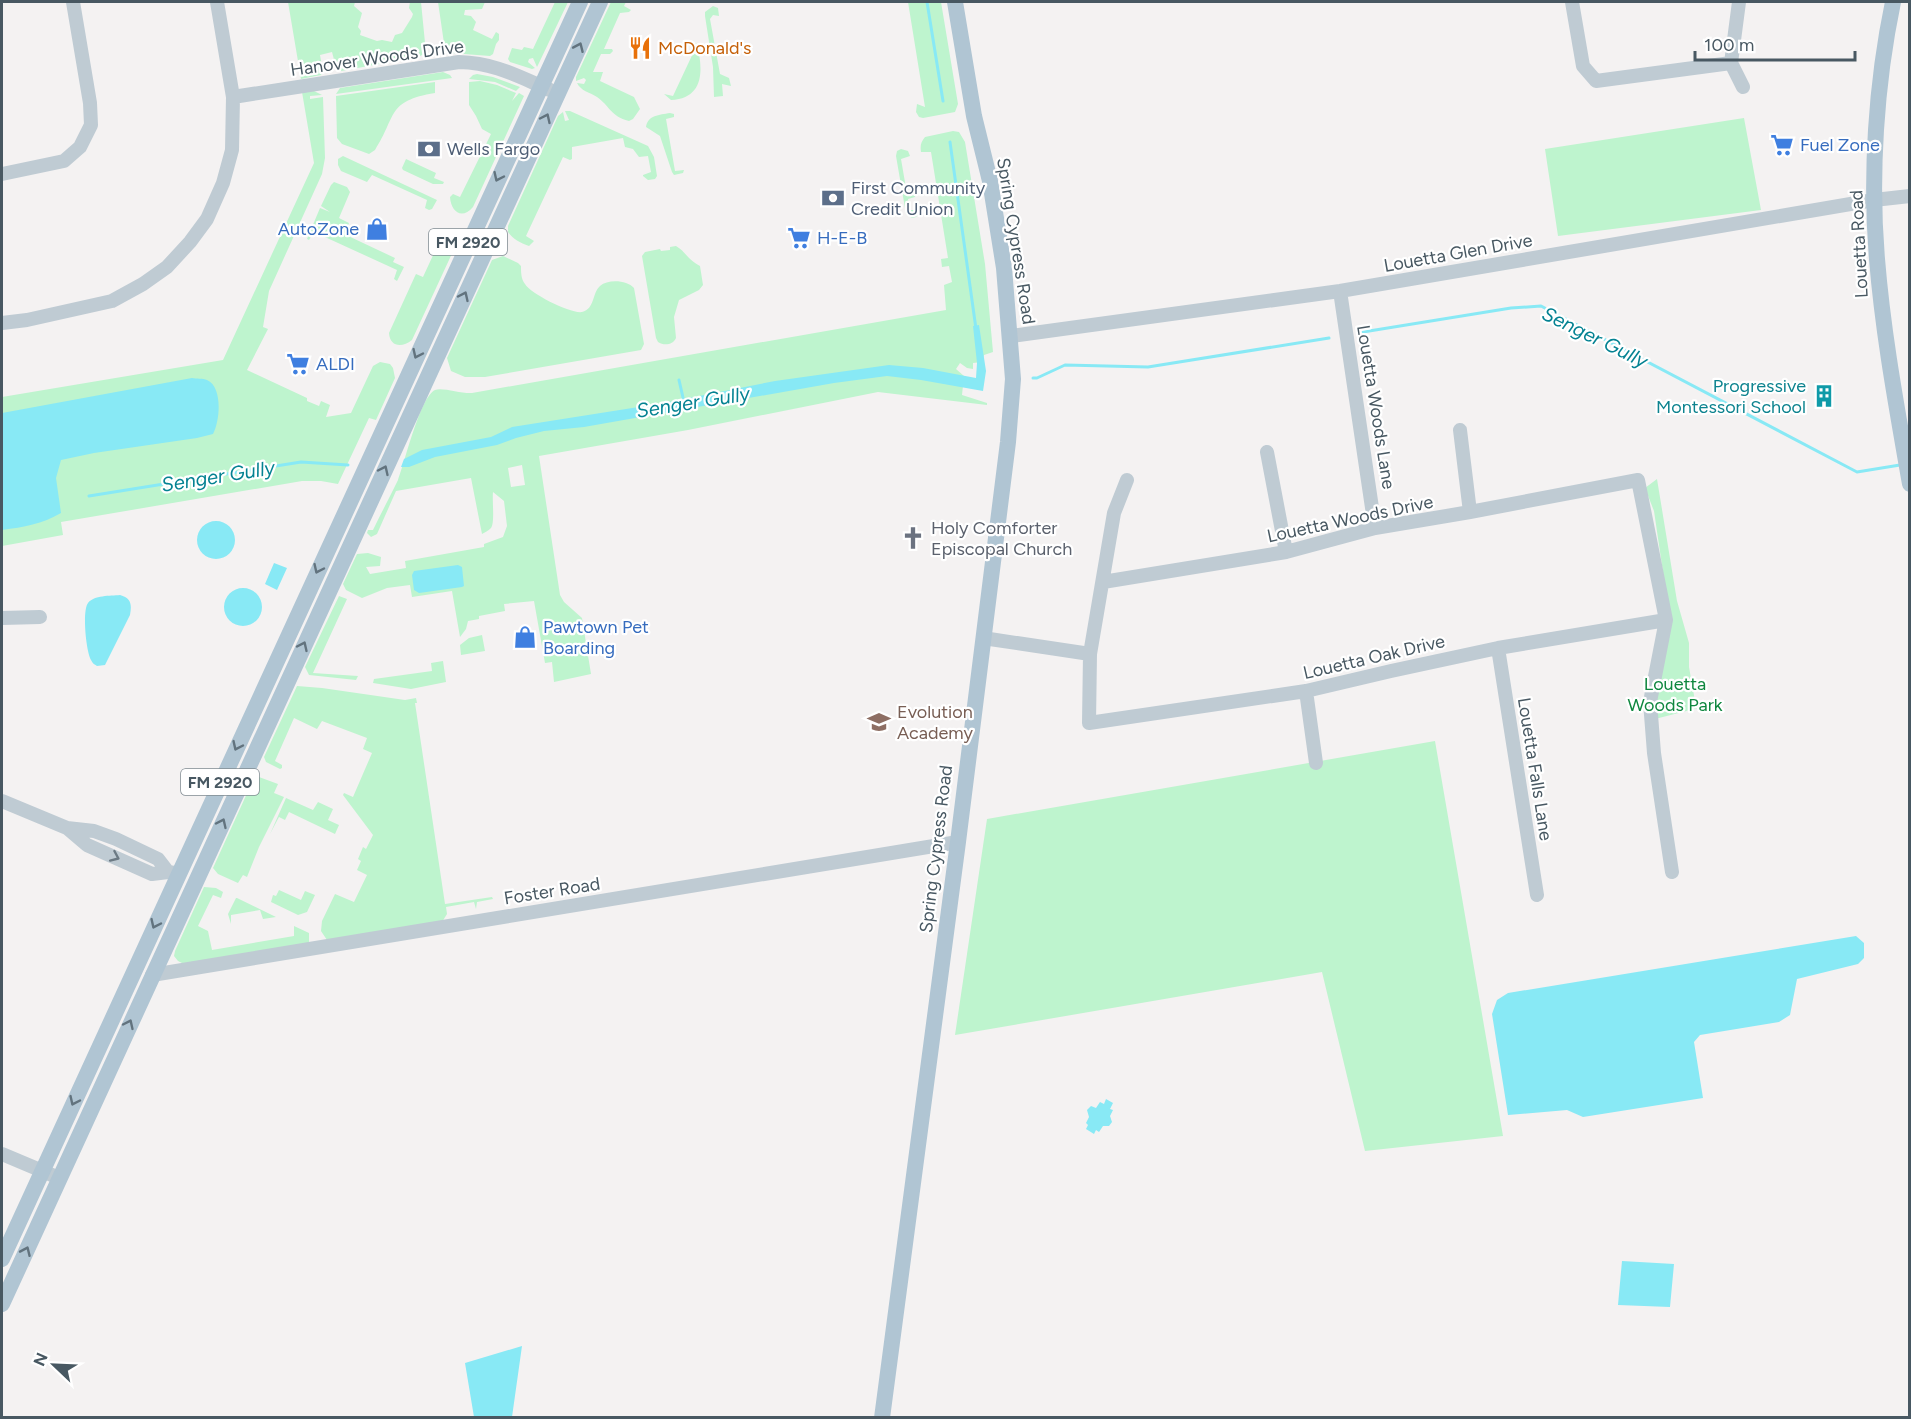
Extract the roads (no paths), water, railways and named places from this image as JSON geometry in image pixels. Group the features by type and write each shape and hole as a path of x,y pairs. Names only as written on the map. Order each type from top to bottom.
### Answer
{"main road":[{"name":"FM 2920","path":"2,1259 173,873 343,516 580,2"},
{"name":"FM 2920","path":"2,1304 600,2"},
{"name":"Spring Cypress Road","path":"882,1418 958,842 1008,442 1013,379 1004,268 990,182 974,116 955,2"},
{"name":"Louetta Road","path":"1893,2 1887,31 1878,109 1874,200 1880,288 1910,484"}],"street":[{"path":"2,174 64,161 80,147 91,125 90,103 73,2"},
{"path":"2,323 27,320 112,300 167,267 207,219 223,183 232,150 232,97 217,2"},
{"path":"1572,2 1583,66 1596,81 1731,63"},
{"path":"1738,2 1731,63 1743,87"},
{"name":"Hanover Woods Drive","path":"232,97 459,62 479,62 499,68 558,93"},
{"name":"Louetta Glen Drive","path":"1011,336 1340,291 1874,200 1910,196"},
{"name":"Louetta Woods Lane","path":"1340,291 1376,528"},
{"path":"1460,430 1470,512"},
{"path":"1267,452 1286,552"},
{"path":"983,638 1090,654 1114,513 1126,480"},
{"name":"Louetta Woods Drive","path":"1103,582 1286,552 1376,528 1638,480 1666,620"},
{"path":"2,618 40,617"},
{"path":"1666,620 1650,702 1654,753 1672,872"},
{"name":"Louetta Oak Drive","path":"1090,654 1089,723 1306,691 1498,648 1666,620"},
{"name":"Louetta Falls Lane","path":"1498,648 1537,895"},
{"path":"1306,691 1316,763"},
{"path":"2,801 67,828 94,831 116,839 158,859 173,873"},
{"name":"Foster Road","path":"152,975 958,842"},
{"path":"2,1154 59,1178"}],"water":[{"path":"979,325 986,371 983,391 887,376 834,383 584,427 544,431 497,445 435,457 409,467 401,467 404,459 422,450 491,437 512,427 664,403 775,381 889,365 923,368 976,378 977,363 973,326"},
{"path":"192,378 207,380 216,390 219,405 213,434 61,460 56,478 61,513 47,520 2,530 2,413"},
{"path":"216,521 229,527 235,540 229,553 216,559 203,553 197,540 203,527"},
{"path":"274,563 287,568 277,590 265,584"},
{"path":"458,565 462,567 464,586 419,593 414,590 412,575 414,571"},
{"path":"243,588 257,593 262,607 257,621 243,626 229,621 224,607 229,593"},
{"path":"120,595 130,602 130,615 105,665 97,666 89,655 85,631 86,607 91,600 102,596"},
{"path":"1856,936 1864,943 1864,958 1858,964 1797,979 1790,1015 1779,1022 1700,1035 1694,1042 1703,1098 1583,1117 1567,1110 1508,1115 1492,1014 1497,1000 1508,993"},
{"path":"1106,1099 1113,1103 1110,1109 1113,1110 1110,1116 1112,1122 1109,1126 1103,1126 1099,1132 1096,1130 1094,1134 1086,1129 1089,1117 1087,1110 1091,1106 1096,1108 1100,1102 1104,1104"},
{"path":"1622,1261 1674,1264 1670,1307 1618,1305"},
{"path":"522,1346 512,1417 474,1417 465,1363"}],"waterway":[{"path":"927,2 943,101"},
{"path":"950,142 976,329"},
{"name":"Senger Gully","path":"1363,332 1511,308 1541,306 1857,472 1900,465"},
{"name":"Senger Gully","path":"1033,378 1065,365 1148,367 1329,338"},
{"path":"679,380 684,402"},
{"name":"Senger Gully","path":"89,496 301,462 348,465"}],"place":[{"name":"McDonald's","path":"640,48"},
{"name":"Fuel Zone","path":"1782,145"},
{"name":"Wells Fargo","path":"429,149"},
{"name":"First Community Credit Union","path":"833,198"},
{"name":"AutoZone","path":"377,229"},
{"name":"H-E-B","path":"799,238"},
{"name":"ALDI","path":"298,364"},
{"name":"Progressive Montessori School","path":"1824,396"},
{"name":"Holy Comforter Episcopal Church","path":"913,538"},
{"name":"Pawtown Pet Boarding","path":"525,637"},
{"name":"Evolution Academy","path":"879,722"}],"park label":[{"name":"Louetta Woods Park","path":"1675,694"}]}
